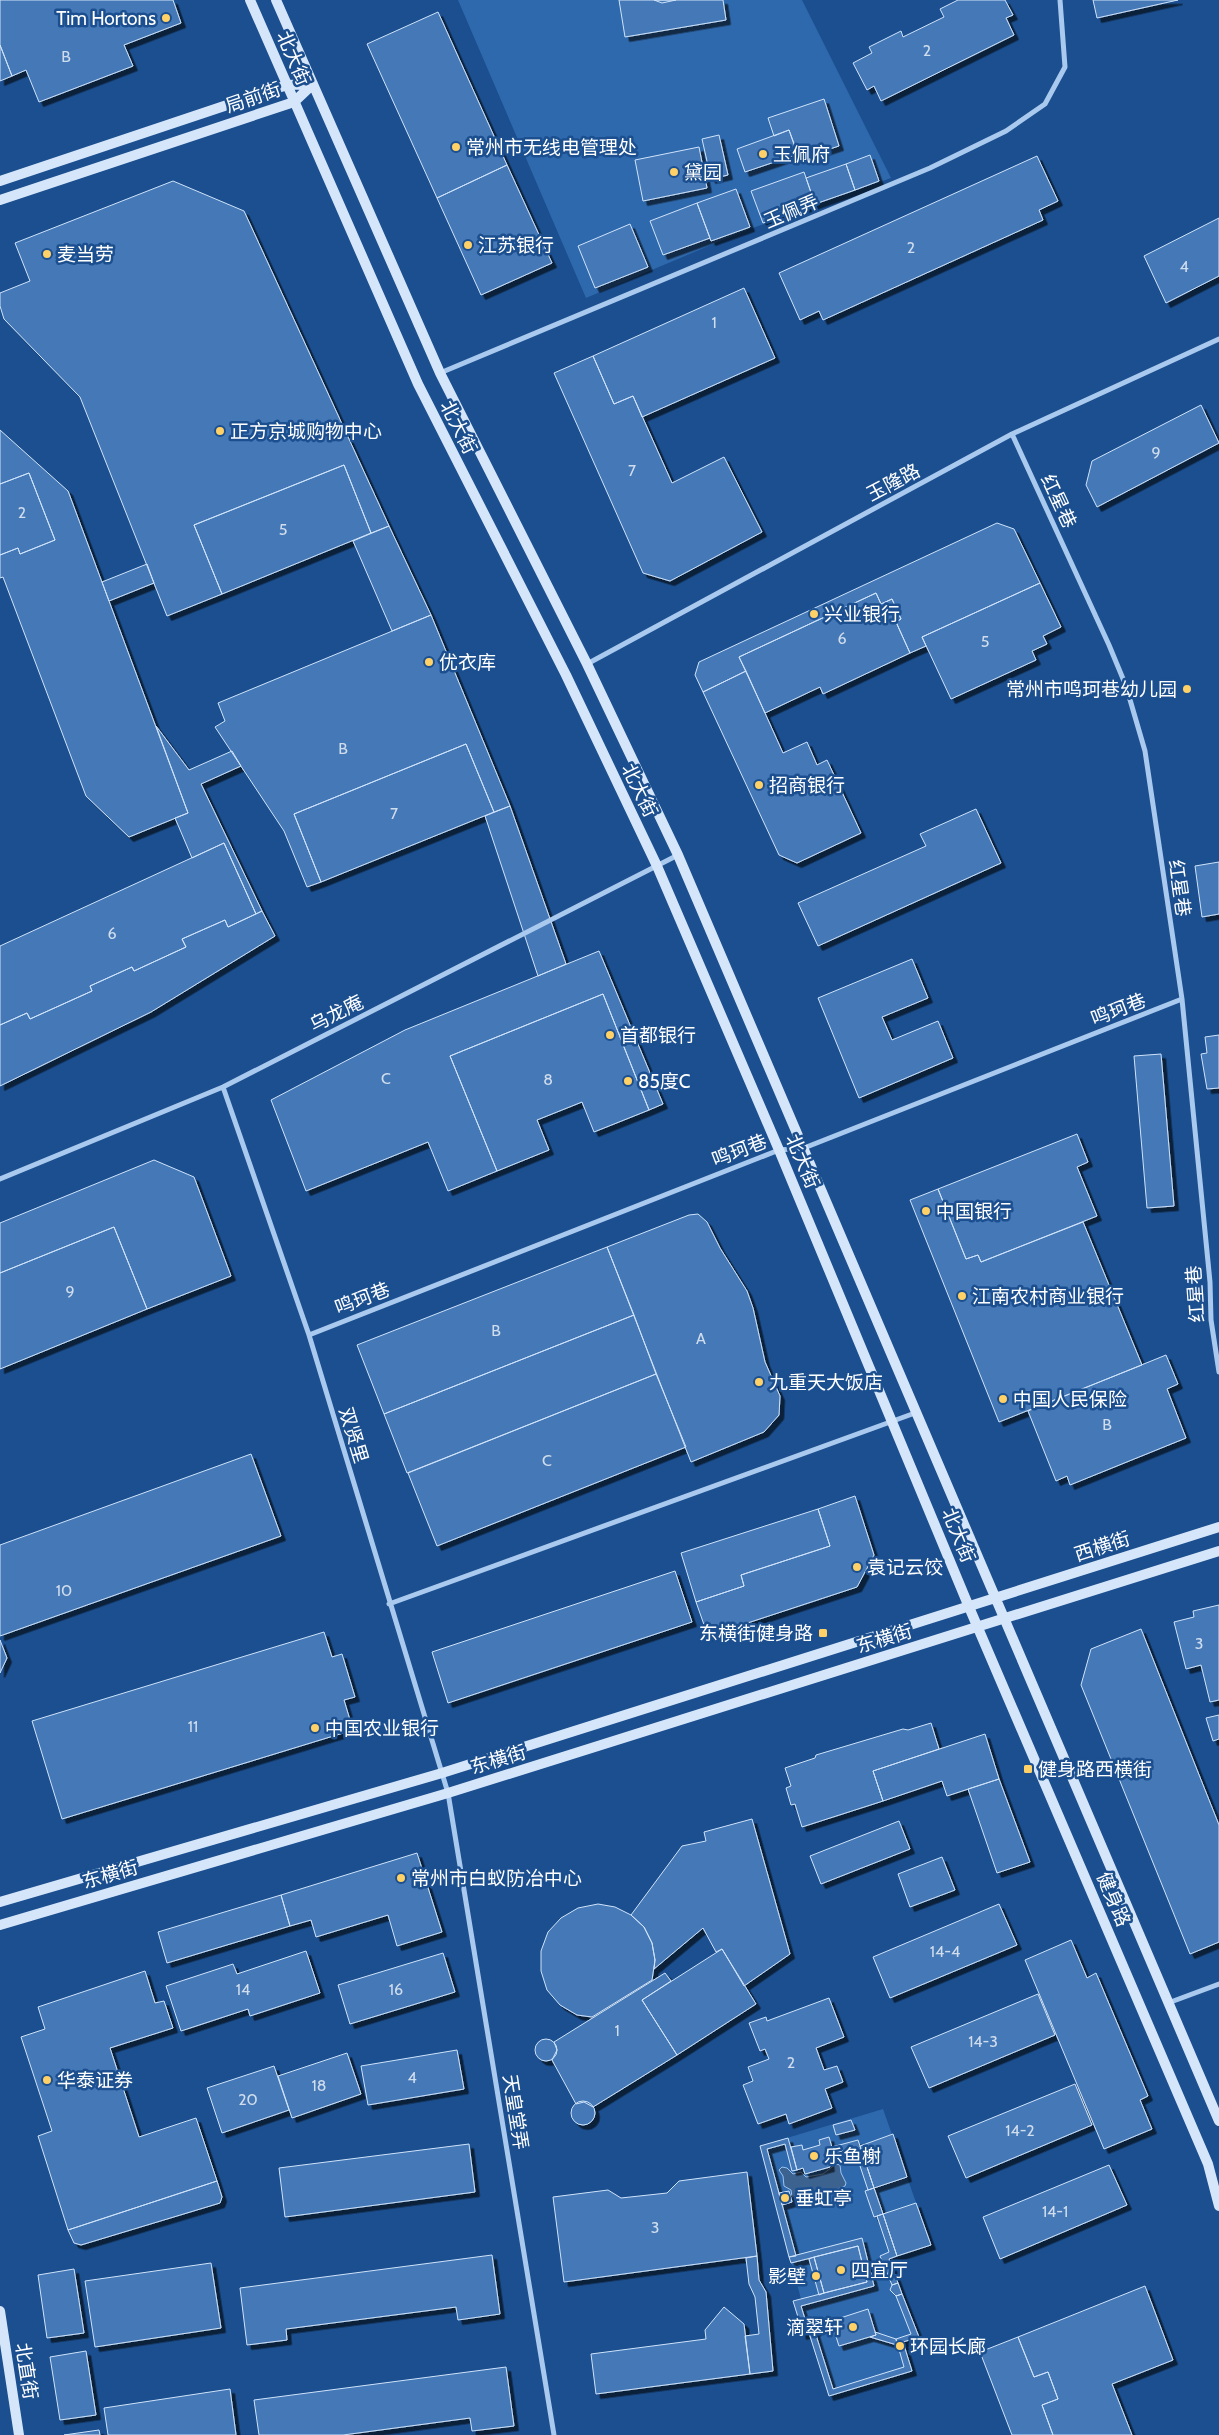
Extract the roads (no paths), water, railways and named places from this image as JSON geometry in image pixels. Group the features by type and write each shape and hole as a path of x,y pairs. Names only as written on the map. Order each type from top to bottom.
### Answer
{"main road":[{"name":"北大街","path":"250,0 418,384 566,675 657,866 779,1150 970,1608"},
{"name":"北大街","path":"276,0 440,374 587,664 678,855 995,1599"},
{"name":"局前街","path":"0,181 287,86 313,84"},
{"name":"局前街","path":"0,200 294,102 313,84"},
{"name":"西横街","path":"995,1599 1219,1527"},
{"path":"1004,1619 1219,1551"},
{"name":"东横街","path":"0,1902 442,1773 995,1599"},
{"name":"健身路","path":"995,1599 1219,2121"},
{"name":"健身路","path":"970,1608 1208,2164 1219,2206"},
{"name":"东横街","path":"0,1925 448,1793 1004,1619"},
{"name":"北直街","path":"0,2311 19,2435"}],"street":[{"name":"玉佩弄","path":"440,374 930,168 1006,131 1045,104 1065,67 1060,0"},
{"name":"玉隆路","path":"587,664 1012,434 1219,339"},
{"name":"红星巷","path":"1012,434 1109,645 1145,750 1182,1000 1210,1282 1211,1320 1219,1372"},
{"name":"乌龙庵","path":"0,1179 223,1087 678,855"},
{"name":"鸣珂巷","path":"309,1335 779,1150 804,1148 1182,1000"},
{"name":"双贤里","path":"223,1087 309,1335 389,1604 448,1793"},
{"path":"1211,1320 1219,1319"},
{"path":"389,1604 915,1413"},
{"name":"天皇堂弄","path":"448,1793 554,2435"},
{"path":"1168,2003 1219,1984"}],"place":[{"name":"Tim Hortons","path":"166,18"},
{"name":"常州市无线电管理处","path":"456,147"},
{"name":"玉佩府","path":"763,154"},
{"name":"黛园","path":"674,172"},
{"name":"江苏银行","path":"468,245"},
{"name":"麦当劳","path":"47,254"},
{"name":"正方京城购物中心","path":"220,431"},
{"name":"兴业银行","path":"814,614"},
{"name":"优衣库","path":"429,662"},
{"name":"常州市鸣珂巷幼儿园","path":"1187,689"},
{"name":"招商银行","path":"759,785"},
{"name":"首都银行","path":"610,1035"},
{"name":"85度C","path":"628,1081"},
{"name":"中国银行","path":"926,1211"},
{"name":"江南农村商业银行","path":"962,1296"},
{"name":"九重天大饭店","path":"759,1382"},
{"name":"中国人民保险","path":"1003,1399"},
{"name":"袁记云饺","path":"857,1567"},
{"name":"东横街健身路","path":"823,1633"},
{"name":"中国农业银行","path":"315,1728"},
{"name":"健身路西横街","path":"1028,1769"},
{"name":"常州市白蚁防冶中心","path":"401,1878"},
{"name":"华泰证券","path":"47,2080"},
{"name":"乐鱼榭","path":"814,2156"},
{"name":"垂虹亭","path":"785,2198"},
{"name":"四宜厅","path":"841,2270"},
{"name":"影壁","path":"816,2276"},
{"name":"滴翠轩","path":"853,2327"},
{"name":"环园长廊","path":"900,2346"}]}
